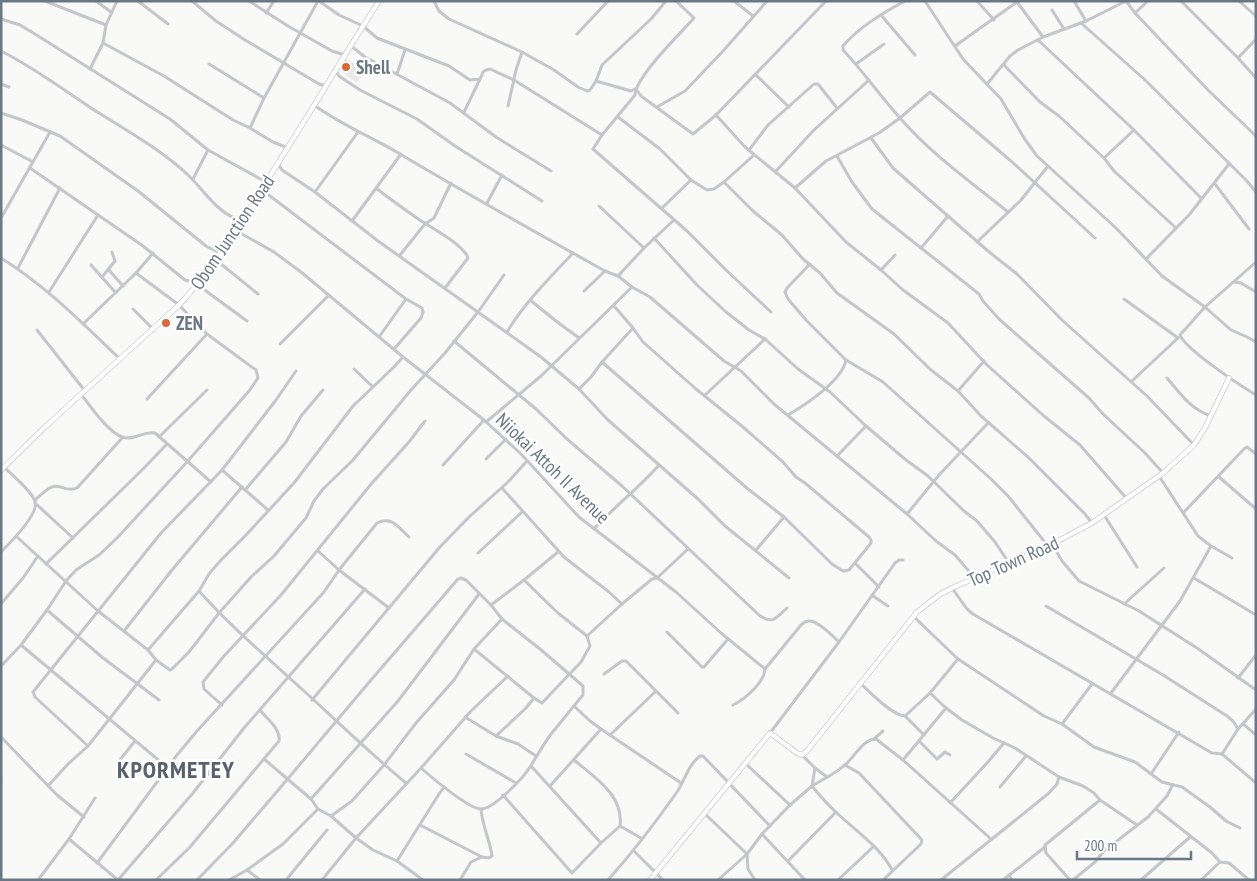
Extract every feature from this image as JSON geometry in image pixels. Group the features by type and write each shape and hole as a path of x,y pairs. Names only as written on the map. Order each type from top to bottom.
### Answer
{"street":[{"path":"46,1 106,25"},
{"path":"96,1 111,12"},
{"path":"90,69 103,43 106,25 117,1"},
{"path":"138,1 168,24"},
{"path":"192,1 216,21 326,86"},
{"path":"250,1 266,13 332,51 344,55"},
{"path":"266,13 274,1"},
{"path":"250,128 264,98 318,1 339,15 363,26 377,38 449,66 470,80 480,79"},
{"name":"Obom Junction Road","path":"3,468 179,305 198,284 221,253 263,188 378,1"},
{"path":"434,1 442,16 522,52 549,67 583,90 590,90 596,81 602,65 620,50 666,1"},
{"path":"577,34 608,1"},
{"path":"596,81 631,92 635,89 646,71 694,18 676,1"},
{"path":"734,1 753,16"},
{"path":"657,108 685,91 767,1"},
{"path":"635,89 641,96 693,134 716,115 826,1"},
{"path":"905,1 881,15 843,46 843,50 900,118 933,152 1008,212"},
{"path":"926,1 964,60 1004,103 1029,146 1048,166 1110,222 1162,276 1205,307 1231,330 1256,342"},
{"path":"1074,1 1086,21"},
{"path":"986,84 1010,56 1018,50 1043,37 1086,21 1126,1 1135,13 1209,91 1256,136"},
{"path":"1135,13 1148,1"},
{"path":"1181,1 1256,78"},
{"path":"1239,1 1256,16"},
{"path":"978,2 994,20"},
{"path":"955,46 1017,2 1043,37"},
{"path":"1052,10 1064,29"},
{"path":"881,15 914,55"},
{"path":"1,19 20,25 170,119 208,150 266,182"},
{"path":"1081,23 1144,80 1256,192"},
{"path":"1238,58 1256,39"},
{"path":"1038,40 1134,130 1202,199"},
{"path":"103,43 164,76 233,120 288,148"},
{"path":"856,64 884,44"},
{"path":"351,46 365,58 436,95 464,112 496,137 551,171"},
{"path":"397,74 406,50"},
{"path":"1,51 43,74 134,134 193,180 216,204 236,219 242,220"},
{"path":"508,106 522,52"},
{"path":"208,64 264,98"},
{"path":"1004,65 1040,102 1059,116 1104,158 1114,171 1176,228"},
{"path":"464,112 483,72 488,69 514,80 602,135"},
{"path":"336,71 340,76 365,93 417,119 455,146 542,201"},
{"path":"756,75 789,107"},
{"path":"775,172 837,108 869,80"},
{"path":"1,84 9,87"},
{"path":"749,150 768,125 812,85 816,84 837,108"},
{"path":"635,89 635,95 593,149 662,208 771,312"},
{"path":"795,188 819,166 871,138 900,118 930,92 1035,182 1095,238"},
{"path":"314,105 330,118 401,154 423,169 605,271 618,276 632,287 650,297 724,361 735,366 747,376 774,404 955,555 974,577"},
{"path":"1,114 22,120 60,136 138,191 206,246 221,253"},
{"path":"716,115 754,155 795,188 841,238 903,290 948,323 984,361 1044,416 1080,445 1127,500"},
{"path":"618,117 660,149 691,180 710,190 724,182 754,155"},
{"path":"1104,158 1134,130"},
{"path":"1,218 3,210 50,132"},
{"path":"315,192 358,132"},
{"path":"871,138 893,168 977,242 1017,274 1063,321 1132,381 1194,446"},
{"path":"1,145 33,162"},
{"path":"193,180 208,150"},
{"path":"352,221 401,154"},
{"path":"837,156 852,182 872,210 979,294 982,301 999,319 1089,398 1103,414 1145,453 1161,475 1194,531 1211,546 1232,558"},
{"path":"278,164 282,170 552,365 579,389 608,420 725,526 789,578"},
{"path":"1146,259 1202,199 1230,164"},
{"path":"977,242 1021,200 1048,166"},
{"path":"30,168 153,253 185,280 198,284 247,321"},
{"path":"486,203 502,175"},
{"path":"662,208 691,180"},
{"path":"724,182 753,211 782,235 837,293 894,334 930,370 958,391 1029,458 1092,523"},
{"path":"400,256 426,224 434,218 451,183"},
{"path":"1215,184 1249,229"},
{"path":"18,268 60,188"},
{"path":"263,188 270,196 406,299 422,308 423,312 413,329 394,350"},
{"path":"377,189 457,245 467,255 468,258 445,288"},
{"path":"599,206 644,248"},
{"path":"49,292 98,215"},
{"path":"921,248 948,216"},
{"path":"618,276 674,220"},
{"name":"Niiokai Attoh II Avenue","path":"238,227 242,234 287,261 394,350 485,421 506,439 572,509 594,529 657,578 765,669"},
{"path":"654,238 697,285 726,312 749,330 765,339 977,521 995,542 1009,563"},
{"path":"102,277 115,261 112,252"},
{"path":"507,332 515,318 572,252"},
{"path":"83,324 136,273 153,253"},
{"path":"881,270 895,255"},
{"path":"1,258 18,268 49,292 120,360"},
{"path":"216,260 258,294"},
{"path":"1132,381 1179,336 1205,307 1256,262"},
{"path":"810,264 785,292 806,320 846,360 883,382 962,452 1008,496 1079,581 1139,611 1197,648 1256,690"},
{"path":"91,265 116,293"},
{"path":"109,270 123,286"},
{"path":"584,291 605,271"},
{"path":"1,666 47,610 76,570 99,554 117,538 187,462 249,391 258,378 256,370 207,334 179,305 136,273"},
{"path":"17,537 98,611 148,650 166,669 170,670 189,652 219,613 274,556 306,518 314,501 323,489 354,460 410,390 426,374 478,312 504,275"},
{"path":"1234,282 1241,283 1256,292"},
{"path":"443,465 485,421 519,395 552,365 632,287"},
{"path":"280,344 329,295"},
{"path":"1124,298 1179,336 1182,341 1229,378 1256,395"},
{"path":"379,337 406,299"},
{"path":"530,300 579,338"},
{"path":"602,362 748,489 784,517 840,570 847,571 871,543 869,537 806,483 796,477 783,462 643,342 614,306"},
{"path":"133,308 153,329"},
{"path":"579,389 633,328"},
{"path":"37,330 101,419 123,437 129,438 150,432 155,433 210,482"},
{"path":"146,398 207,334"},
{"path":"705,396 765,339"},
{"path":"454,341 519,395 631,494 766,620 776,619 787,608"},
{"path":"148,650 199,590 221,560 294,483 353,406 403,357"},
{"path":"788,415 808,403 825,389 842,370 846,360"},
{"path":"958,391 984,361"},
{"path":"354,369 373,387"},
{"path":"88,746 33,694 161,533 222,470 280,395 296,371"},
{"path":"1167,378 1186,401 1211,416"},
{"name":"Top Town Road","path":"802,755 861,684 913,616 939,595 952,588 1050,545 1092,523 1161,475 1194,446 1229,378"},
{"path":"159,437 207,390"},
{"path":"245,490 286,442 302,416 323,390"},
{"path":"222,705 204,689 203,682 242,636 281,595 372,483 409,442 424,421"},
{"path":"907,514 933,482 989,422"},
{"path":"837,456 866,426"},
{"path":"35,502 52,487 57,486 66,490 77,488 123,437"},
{"path":"486,459 506,439"},
{"path":"46,564 166,444"},
{"path":"1184,512 1244,449 1250,448 1256,454"},
{"path":"312,700 444,542 502,488 526,461"},
{"path":"594,529 659,465"},
{"path":"3,468 73,538"},
{"path":"222,470 268,510"},
{"path":"1219,477 1256,509"},
{"path":"124,631 172,570 242,487"},
{"path":"502,488 558,552 622,604"},
{"path":"1,552 17,537 36,508 35,502"},
{"path":"478,553 522,512"},
{"path":"1104,515 1118,534 1137,567"},
{"path":"756,550 784,517"},
{"path":"97,864 197,732 324,592 339,570 377,523 390,520 409,537"},
{"path":"1110,693 1180,601 1211,546"},
{"path":"587,636 652,579 657,578 688,549"},
{"path":"318,551 339,570 389,608"},
{"path":"491,605 558,552"},
{"path":"1,604 23,578 38,556"},
{"path":"650,880 746,764 839,642 896,563 899,560 903,560"},
{"path":"855,563 879,587"},
{"path":"1124,604 1164,568"},
{"path":"197,880 233,843 458,579 461,578 466,580 491,605 502,619 570,674 582,686 584,691 583,695 536,756 531,766 494,804 481,809 456,796 421,768"},
{"path":"1194,578 1256,615"},
{"path":"474,648 542,703 570,674 587,652 590,646 587,636 558,613 524,580"},
{"path":"952,588 962,604 973,614 1092,684 1180,732 1212,753 1222,754 1256,783"},
{"path":"69,839 118,880 193,793 221,755 365,589"},
{"path":"199,590 242,636 337,721 359,744 406,783"},
{"path":"311,799 398,701 479,594"},
{"path":"873,596 888,606"},
{"path":"1046,606 1163,675 1227,716 1238,729"},
{"path":"47,610 159,700"},
{"path":"913,616 958,659 1044,716 1062,724 1094,747 1129,759 1162,782 1182,787 1226,821 1240,828"},
{"path":"331,816 352,801 384,765 416,723 454,680 474,648 502,619"},
{"path":"733,705 743,700 752,691 765,675 765,669 801,624 812,621 839,642"},
{"path":"667,632 702,667 728,639"},
{"path":"20,644 168,768"},
{"path":"1238,678 1256,655"},
{"path":"904,716 930,693 958,659"},
{"path":"48,786 88,746 156,660"},
{"path":"604,674 624,660 678,713"},
{"path":"322,880 356,838 465,717 508,676"},
{"path":"861,684 893,711 904,716 924,736"},
{"path":"1062,724 1092,684"},
{"path":"610,735 655,692"},
{"path":"930,693 946,708 976,728 1059,777 1083,786 1137,825"},
{"path":"496,736 534,698"},
{"path":"574,706 601,729 681,783"},
{"path":"903,760 946,708"},
{"path":"1222,754 1238,729 1256,709"},
{"path":"156,880 190,846 279,741 280,735 260,710"},
{"path":"465,717 496,736 518,744 536,756"},
{"path":"1243,724 1256,735"},
{"path":"550,786 601,729"},
{"path":"718,880 747,854 762,834 790,805 812,786 846,765 861,748 883,731"},
{"path":"1151,774 1180,732"},
{"path":"770,733 802,755 814,768 827,777"},
{"path":"1,737 48,786 84,817"},
{"path":"874,738 903,760 991,839"},
{"path":"119,761 135,741"},
{"path":"919,741 937,759 945,752 950,755"},
{"path":"950,803 1004,743"},
{"path":"466,754 516,783"},
{"path":"608,880 634,850 679,789 696,759 702,756 770,826"},
{"path":"1000,787 1026,756"},
{"path":"264,759 311,799 318,809 331,816 356,838 373,850 397,861 423,880"},
{"path":"503,795 572,873 620,826 620,814 616,799 574,760"},
{"path":"746,764 790,805"},
{"path":"846,765 859,773 922,840 921,844 883,880"},
{"path":"531,766 601,843"},
{"path":"814,768 812,786 836,812 874,847 892,870"},
{"path":"1,777 1,783"},
{"path":"941,880 1049,793 1057,784 1059,777"},
{"path":"1045,847 1046,853 1072,880 1156,809 1167,796 1172,786"},
{"path":"397,861 444,787"},
{"path":"38,880 69,839 95,798"},
{"path":"1003,880 1100,800"},
{"path":"230,880 283,844 318,809"},
{"path":"420,825 482,857 489,858 492,856 481,809"},
{"path":"1156,809 1212,853 1220,862 1229,863 1249,880"},
{"path":"788,860 836,812"},
{"path":"704,814 747,854 748,869 755,880"},
{"path":"620,826 641,838"},
{"path":"286,880 327,830"},
{"path":"762,834 805,880"},
{"path":"1141,880 1190,837"},
{"path":"838,880 874,847"},
{"path":"634,850 663,880"},
{"path":"460,880 471,862 482,857"},
{"path":"1201,880 1220,862"},
{"path":"247,870 260,880"},
{"path":"1009,875 1012,880"}],"shaded area":[{"path":"344,58 365,70 357,83 338,69"}],"place":[{"name":"Shell","path":"346,67"},
{"name":"ZEN","path":"166,323"}],"district":[{"name":"KPORMETEY","path":"176,770"}]}
